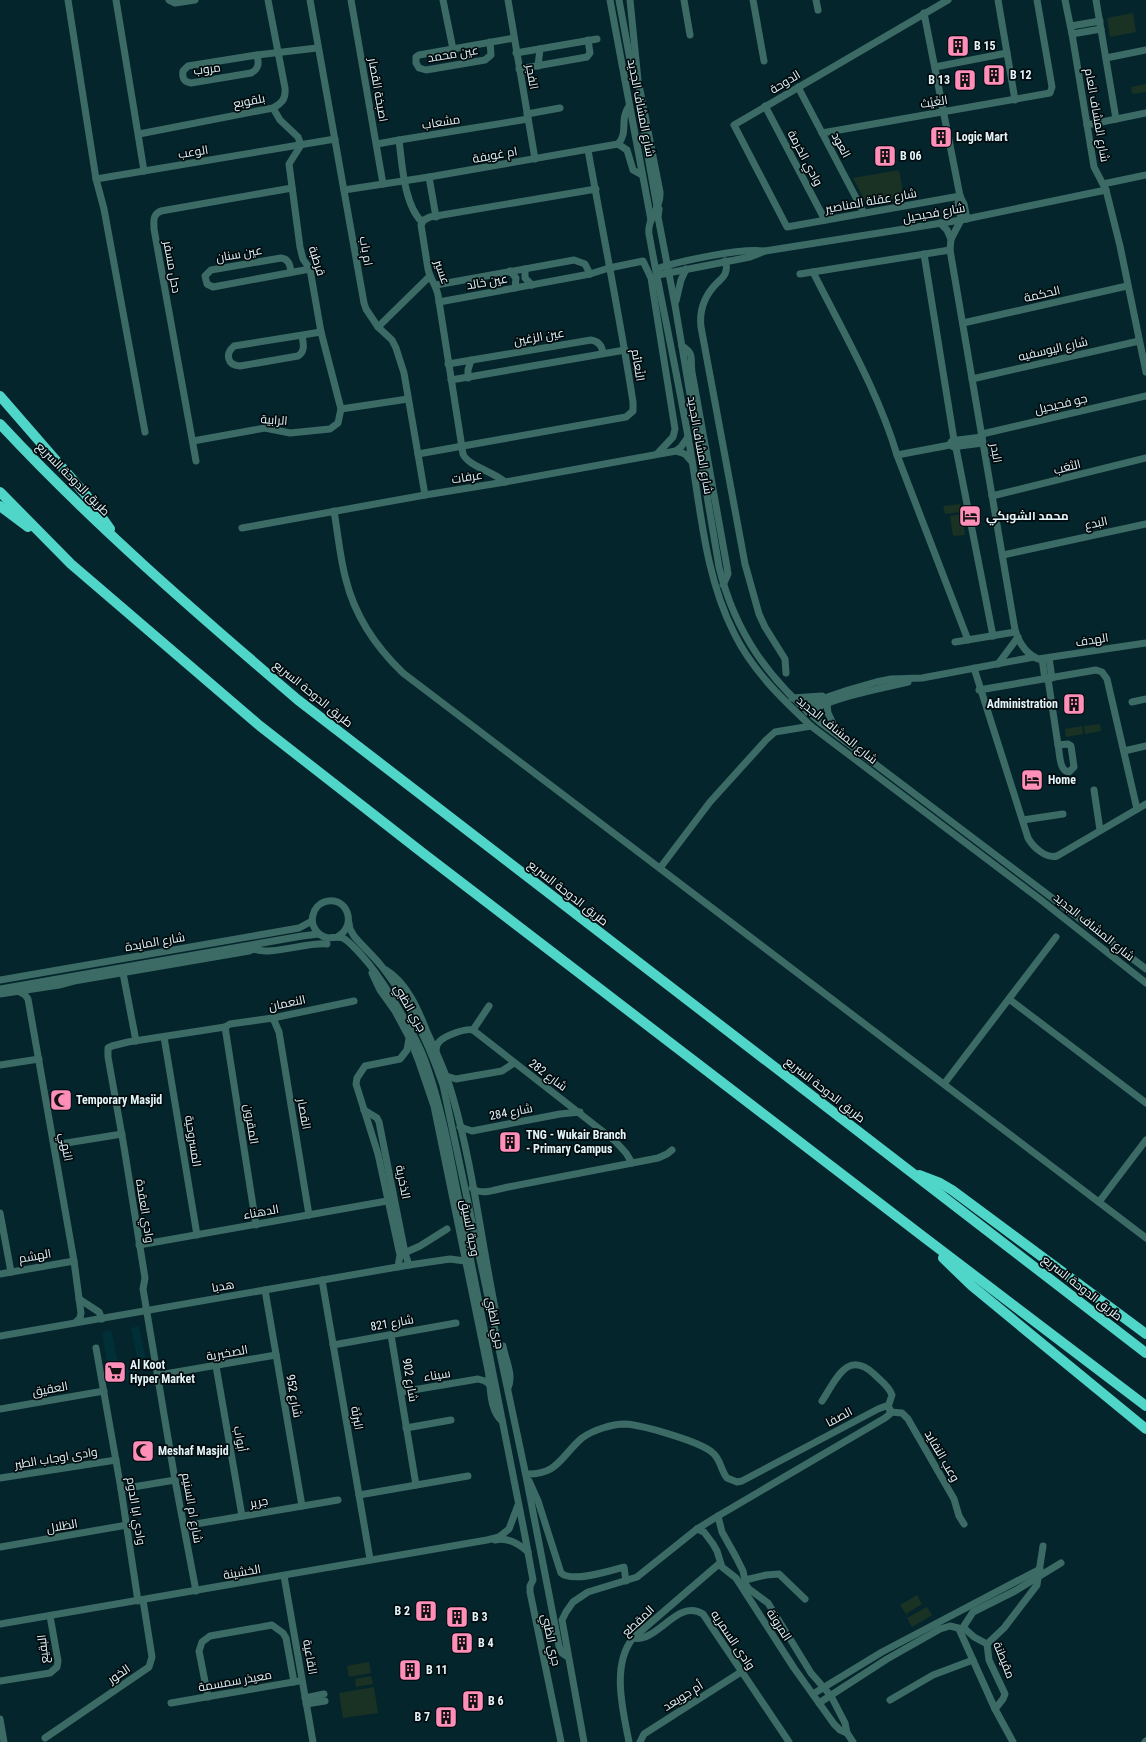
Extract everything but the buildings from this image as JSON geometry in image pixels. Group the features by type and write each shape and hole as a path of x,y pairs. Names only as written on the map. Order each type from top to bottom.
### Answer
{"highway":[{"path":"0,396 86,495 102,515 117,541"},
{"name":"طريق الدوحة السريع","path":"0,424 117,541 202,618 298,700 1146,1354"},
{"path":"0,492 71,564 260,726 394,831 1146,1406"},
{"path":"0,506 46,539"},
{"path":"909,1171 940,1183 952,1190 1146,1334"},
{"path":"925,1238 972,1286 1146,1429"}],"street":[{"path":"68,0 96,179 108,232 146,432"},
{"path":"116,0 144,171"},
{"path":"169,0 175,3 195,0"},
{"name":"بلقوبع","path":"139,134 273,108 282,103 285,96 268,0"},
{"name":"ام باب","path":"310,0 317,48 335,139 364,303 366,310 378,327 388,335 396,348 404,373 425,495"},
{"name":"اصبخة القصار","path":"352,0 383,184"},
{"path":"443,0 453,49"},
{"name":"الفجر","path":"508,0 535,159"},
{"name":"شارع المشاف الجديد","path":"610,0 651,220"},
{"name":"شارع المشاف الجديد","path":"619,0 658,208 651,220 648,231 688,437 711,569 718,596 728,621 741,646 756,669 783,699 811,726 1042,900 1146,983"},
{"name":"شارع المشاف الجديد","path":"630,0 638,80 660,192 658,217 669,269 705,487 723,585 735,617 748,641 771,674 792,698 807,712 1146,969"},
{"path":"684,0 690,35"},
{"path":"753,0 764,61"},
{"path":"816,0 818,10"},
{"name":"الدوحة","path":"786,227 734,125 948,0"},
{"path":"998,0 1015,100"},
{"name":"الغَيْث","path":"822,133 1048,94 1053,89 1037,0"},
{"name":"شارع المشاف العام","path":"1065,0 1071,26 1094,167 1104,187 1120,246 1127,286 1146,372"},
{"path":"1096,0 1116,119"},
{"path":"924,13 964,219"},
{"path":"1071,26 1100,25"},
{"path":"1072,34 1100,25"},
{"name":"عين محمد","path":"490,42 491,54 485,60 426,70 419,68 416,63 416,57 419,55 490,42 514,38"},
{"path":"516,53 598,39"},
{"path":"519,69 587,57 590,53 588,40"},
{"name":"مروب","path":"257,55 258,65 251,73 191,83 183,78 183,71 188,66 257,55 278,52 317,48"},
{"path":"538,66 540,49"},
{"path":"1106,58 1146,50"},
{"path":"935,67 1007,53"},
{"name":"العود","path":"798,87 864,213"},
{"path":"630,106 623,117 624,136 618,144 627,150 633,170 642,176"},
{"name":"وادي الخرمة","path":"765,106 825,220"},
{"path":"273,108 280,120 298,137 301,145"},
{"name":"مشعاب","path":"377,144 528,116 560,108"},
{"path":"1087,125 1146,113"},
{"name":"الوعب","path":"96,179 335,139"},
{"path":"399,140 405,181 413,209 422,222 427,218 596,189"},
{"name":"ام غويفة","path":"344,190 405,181 618,144"},
{"name":"قرطبة","path":"301,145 289,164 300,247 303,259 310,269 321,332 340,409"},
{"name":"النًعائم","path":"418,454 626,417 630,414 634,406 615,293 609,268 588,150"},
{"name":"شارع فحيحيل","path":"657,272 752,250 765,251 964,219 1104,187 1146,174"},
{"path":"428,177 436,217"},
{"name":"دحل مسفر","path":"196,461 154,229 155,215 161,211 292,188"},
{"name":"شارع عقلة المناصير","path":"786,227 960,196"},
{"name":"البدر","path":"964,219 951,239 950,250 1016,634 1024,648 1034,657"},
{"name":"عسير","path":"422,222 421,231 430,276 436,285 463,454 466,459 505,482"},
{"path":"940,223 947,230 951,239"},
{"path":"800,274 950,250"},
{"path":"665,251 685,266 675,305"},
{"name":"شارع فحيحيل","path":"685,266 753,256 765,251"},
{"path":"924,254 955,444 993,636"},
{"name":"عين سنان","path":"291,272 288,262 285,258 281,258 211,270 207,273 205,280 207,284 213,287 310,269"},
{"name":"عين خالد","path":"436,285 574,260 585,264 590,274"},
{"name":"شارع المشاف الجديد","path":"609,268 641,260 646,266 653,291 675,433 658,454"},
{"path":"725,261 725,275 711,290 703,303 700,319 701,326 736,521 749,579 762,621 784,659 786,673"},
{"name":"عين خالد","path":"439,302 590,274 609,268"},
{"name":"عين خالد","path":"525,269 525,278 532,285"},
{"name":"عين خالد","path":"510,271 516,278 515,288"},
{"path":"813,272 861,367 889,428 897,455 968,640"},
{"path":"378,327 430,276"},
{"name":"الحكمة","path":"963,323 1127,286"},
{"path":"302,335 304,349 302,354 298,356 240,366 234,366 230,363 228,357 229,350 234,346 302,335 321,332"},
{"name":"عين الزغين","path":"448,364 591,340 595,341 601,346 603,353"},
{"name":"شارع اليوسفيه","path":"972,379 1139,341"},
{"path":"682,346 689,351 692,356 692,372 727,567 727,578 723,585"},
{"path":"451,380 625,350"},
{"path":"663,355 672,354"},
{"path":"468,378 468,370 471,360"},
{"name":"جو فحيحيل","path":"897,455 982,438 1146,396"},
{"path":"340,409 408,399"},
{"name":"الرابية","path":"193,441 265,428 296,433 330,429 338,423 340,409"},
{"path":"688,437 676,451 687,456 693,464"},
{"path":"690,449 694,450 697,454 701,477 705,487"},
{"name":"عرفات","path":"242,528 676,451"},
{"name":"الثغب","path":"992,496 1146,458"},
{"path":"334,511 344,572 353,601 371,634 395,666 419,687 660,868 1146,1238"},
{"name":"البدع","path":"1003,555 1146,524"},
{"path":"955,642 1007,633 1016,634 998,664"},
{"name":"الهدف","path":"1045,658 1146,643"},
{"path":"807,712 827,704 922,678 1034,657 1045,658 1058,746"},
{"path":"974,668 979,690 1031,843 1050,857 1057,856 1146,804"},
{"path":"979,690 1096,670 1104,674 1137,809"},
{"path":"801,706 834,694 891,679 922,678"},
{"path":"792,698 834,694"},
{"path":"1132,702 1146,699"},
{"path":"827,704 828,713 840,738"},
{"path":"660,868 710,802 758,747 775,732 811,726"},
{"path":"1124,751 1146,746"},
{"path":"1094,790 1100,830"},
{"path":"1023,820 1063,814"},
{"path":"331,901 339,903 345,908 349,915 349,923 345,931 337,937 330,938 320,934 314,929 312,921 313,914 317,907 324,902 331,901"},
{"name":"شارع المايدة","path":"0,980 298,928 312,921"},
{"name":"جري الظبي","path":"349,923 350,930 354,936 384,969 421,1031 439,1074 448,1105 526,1475 559,1646 562,1653 568,1657"},
{"name":"شارع المايدة","path":"0,994 123,973 302,936 320,934"},
{"name":"جري الظبي","path":"337,937 343,938 350,944 368,963 384,984 424,1058 436,1092 484,1321 534,1580 530,1586 530,1592 561,1742"},
{"path":"944,1084 1056,937"},
{"name":"شارع المايدة","path":"257,946 263,952 315,943 327,944"},
{"name":"شارع المايدة","path":"0,988 257,946"},
{"name":"وجبة السيق","path":"368,963 380,990 395,1011 410,1039 420,1062 427,1084 440,1130 475,1312 491,1385 493,1406 496,1414 503,1421"},
{"path":"384,969 402,983 423,1018 451,1090 458,1116 502,1342 510,1374 510,1384 507,1390"},
{"path":"123,973 136,1041"},
{"path":"51,985 59,978"},
{"path":"18,991 25,995 28,999 33,988"},
{"name":"النهي","path":"28,999 74,1261 81,1313"},
{"path":"1009,999 1146,1103"},
{"name":"النعمان","path":"136,1041 225,1027 230,1024 273,1018 354,1001"},
{"path":"430,1037 442,1039 464,1029 473,1030 490,1006"},
{"name":"القصار","path":"273,1018 279,1032 309,1215"},
{"name":"المقرون","path":"225,1027 256,1225"},
{"name":"شارع 282","path":"473,1030 514,1063 580,1112 619,1145 632,1163"},
{"name":"المسروحية","path":"164,1037 197,1235"},
{"name":"الذخرية","path":"410,1039 407,1050 400,1059 368,1066 361,1070 356,1084 378,1154 387,1201 403,1254 410,1265"},
{"path":"436,1051 442,1039"},
{"name":"وادي العقدة","path":"136,1041 112,1046 108,1048 107,1052 145,1278 143,1289 147,1311"},
{"path":"0,1065 39,1059"},
{"path":"446,1076 456,1079 502,1070 514,1063"},
{"path":"451,1090 456,1079"},
{"path":"427,1084 436,1092"},
{"path":"555,1114 560,1106 560,1097"},
{"path":"448,1105 458,1116"},
{"name":"الذخرية","path":"364,1110 378,1120 382,1137 403,1254 398,1267"},
{"name":"شارع 284","path":"472,1131 555,1114 580,1112"},
{"path":"460,1127 472,1131 463,1142"},
{"path":"54,1145 122,1134"},
{"path":"373,1139 382,1137"},
{"path":"1099,1202 1146,1140"},
{"path":"472,1188 483,1192 662,1157 672,1150"},
{"path":"453,1200 457,1191"},
{"path":"386,1193 393,1192"},
{"path":"472,1222 476,1205 483,1192"},
{"name":"الدهناء","path":"139,1245 387,1201"},
{"path":"0,1212 11,1272"},
{"path":"403,1254 420,1246 447,1229"},
{"path":"450,1259 458,1255 463,1248"},
{"name":"هدبا","path":"0,1336 410,1265 450,1259 465,1261"},
{"name":"الهشم","path":"0,1274 74,1261"},
{"name":"البرثة","path":"322,1280 370,1559"},
{"name":"شارع 952","path":"265,1290 302,1506"},
{"path":"79,1300 97,1311 102,1319"},
{"name":"شارع ام السنيم","path":"147,1311 159,1375 175,1480 196,1591"},
{"path":"475,1312 484,1321"},
{"path":"76,1322 80,1318 81,1313 89,1320"},
{"name":"شارع 821","path":"333,1345 456,1323"},
{"name":"شارع 902","path":"391,1335 416,1485"},
{"name":"وادي ابا الدوم","path":"96,1348 140,1600"},
{"name":"الصخبرية","path":"159,1375 276,1355"},
{"path":"822,1401 846,1367 856,1364 866,1366 887,1386 892,1395 889,1409"},
{"name":"أبواب","path":"216,1366 242,1516"},
{"path":"488,1370 478,1379 491,1385"},
{"name":"سيناء","path":"401,1392 478,1379"},
{"name":"العقيق","path":"0,1409 104,1391"},
{"name":"الصفا","path":"526,1475 542,1473 550,1469 566,1457 583,1438 614,1425 626,1424 639,1426 698,1443 714,1454 727,1478 737,1482 742,1482 884,1406 889,1409 885,1418 697,1529 642,1574 626,1581 588,1592 574,1602 562,1620"},
{"name":"وعب النفايد","path":"889,1409 902,1412 908,1419 954,1499 959,1516 964,1524"},
{"path":"406,1428 451,1420"},
{"name":"وادى اوجاب الطير","path":"0,1478 116,1460"},
{"path":"526,1475 534,1489 561,1573 566,1577 577,1577 624,1567 626,1581"},
{"path":"359,1495 468,1476"},
{"path":"121,1488 175,1480"},
{"name":"جرير","path":"184,1526 338,1500"},
{"path":"499,1538 512,1526 519,1503"},
{"name":"المرونة","path":"718,1516 724,1538 736,1557 749,1589 768,1603 812,1673 831,1696 845,1724 847,1733 853,1742"},
{"name":"الظلال","path":"0,1547 127,1525"},
{"name":"المرونة","path":"697,1529 704,1532 713,1544 718,1554 720,1563 724,1569 736,1578 794,1668 834,1724 840,1730 847,1733"},
{"path":"499,1538 517,1544 528,1552"},
{"name":"الخشينة","path":"0,1624 284,1576 370,1559 499,1538"},
{"path":"987,1644 1012,1619 1037,1584 1043,1546"},
{"name":"المقطع","path":"629,1742 620,1688 625,1652 633,1638 720,1563"},
{"path":"1013,1742 995,1709 973,1660 962,1629 968,1617 973,1612 1015,1591 1061,1563"},
{"path":"813,1694 882,1652 1040,1569"},
{"path":"745,1580 770,1574 779,1574 805,1599"},
{"name":"القاعية","path":"284,1576 313,1742"},
{"name":"الخور","path":"45,1738 149,1667 152,1657 140,1600"},
{"name":"وادى السمريه","path":"633,1638 648,1636 668,1621 684,1612 700,1612 705,1616 789,1742"},
{"name":"البقيع","path":"0,1681 50,1674 57,1667 58,1661 50,1616"},
{"name":"جري الظبي","path":"562,1620 584,1742"},
{"path":"208,1697 200,1651 202,1642 210,1636 272,1625 283,1633 286,1638 294,1682"},
{"path":"820,1703 887,1659 940,1628 950,1626 962,1629"},
{"name":"مقيطنة","path":"962,1629 987,1644 989,1660 1005,1694 995,1709"},
{"path":"890,1700 933,1675 973,1660"},
{"name":"أم جويعد","path":"640,1742 644,1734 741,1672"},
{"name":"معيذر سمسمة","path":"171,1703 303,1681"},
{"path":"306,1701 324,1697"},
{"path":"0,1719 4,1742"}],"shaded area":[{"path":"139,1326 147,1365 139,1366 131,1328"},
{"path":"111,1330 119,1367 108,1369 102,1332"},
{"path":"135,1367 138,1379 111,1384 108,1372"}],"green space":[{"path":"1133,13 1136,32 1110,37 1107,18"},
{"path":"1146,84 1146,92 1132,94 1131,87"},
{"path":"899,170 904,197 866,203 853,178"},
{"path":"960,504 961,512 945,514 943,506"},
{"path":"962,514 965,535 953,536 950,516"},
{"path":"1100,724 1101,731 1085,734 1084,726"},
{"path":"1082,726 1083,734 1066,737 1065,729"},
{"path":"917,1595 922,1604 906,1614 900,1605"},
{"path":"927,1607 932,1615 912,1627 907,1618"},
{"path":"369,1662 371,1673 349,1677 347,1666"},
{"path":"371,1676 373,1684 356,1687 355,1679"},
{"path":"374,1687 378,1713 343,1718 339,1693"}],"place":[{"name":"B 15","path":"958,46"},
{"name":"B 12","path":"994,75"},
{"name":"B 13","path":"965,80"},
{"name":"Logic Mart","path":"941,137"},
{"name":"B 06","path":"885,156"},
{"name":"محمد الشوبكي","path":"970,516"},
{"name":"Administration","path":"1074,704"},
{"name":"Home","path":"1032,780"},
{"name":"Temporary Masjid","path":"61,1100"},
{"name":"TNG - Wukair Branch - Primary Campus","path":"510,1142"},
{"name":"Al Koot Hyper Market","path":"115,1372"},
{"name":"Meshaf Masjid","path":"143,1451"},
{"name":"B 2","path":"426,1611"},
{"name":"B 3","path":"457,1617"},
{"name":"B 4","path":"462,1643"},
{"name":"B 11","path":"410,1670"},
{"name":"B 6","path":"473,1701"},
{"name":"B 7","path":"446,1717"}]}
